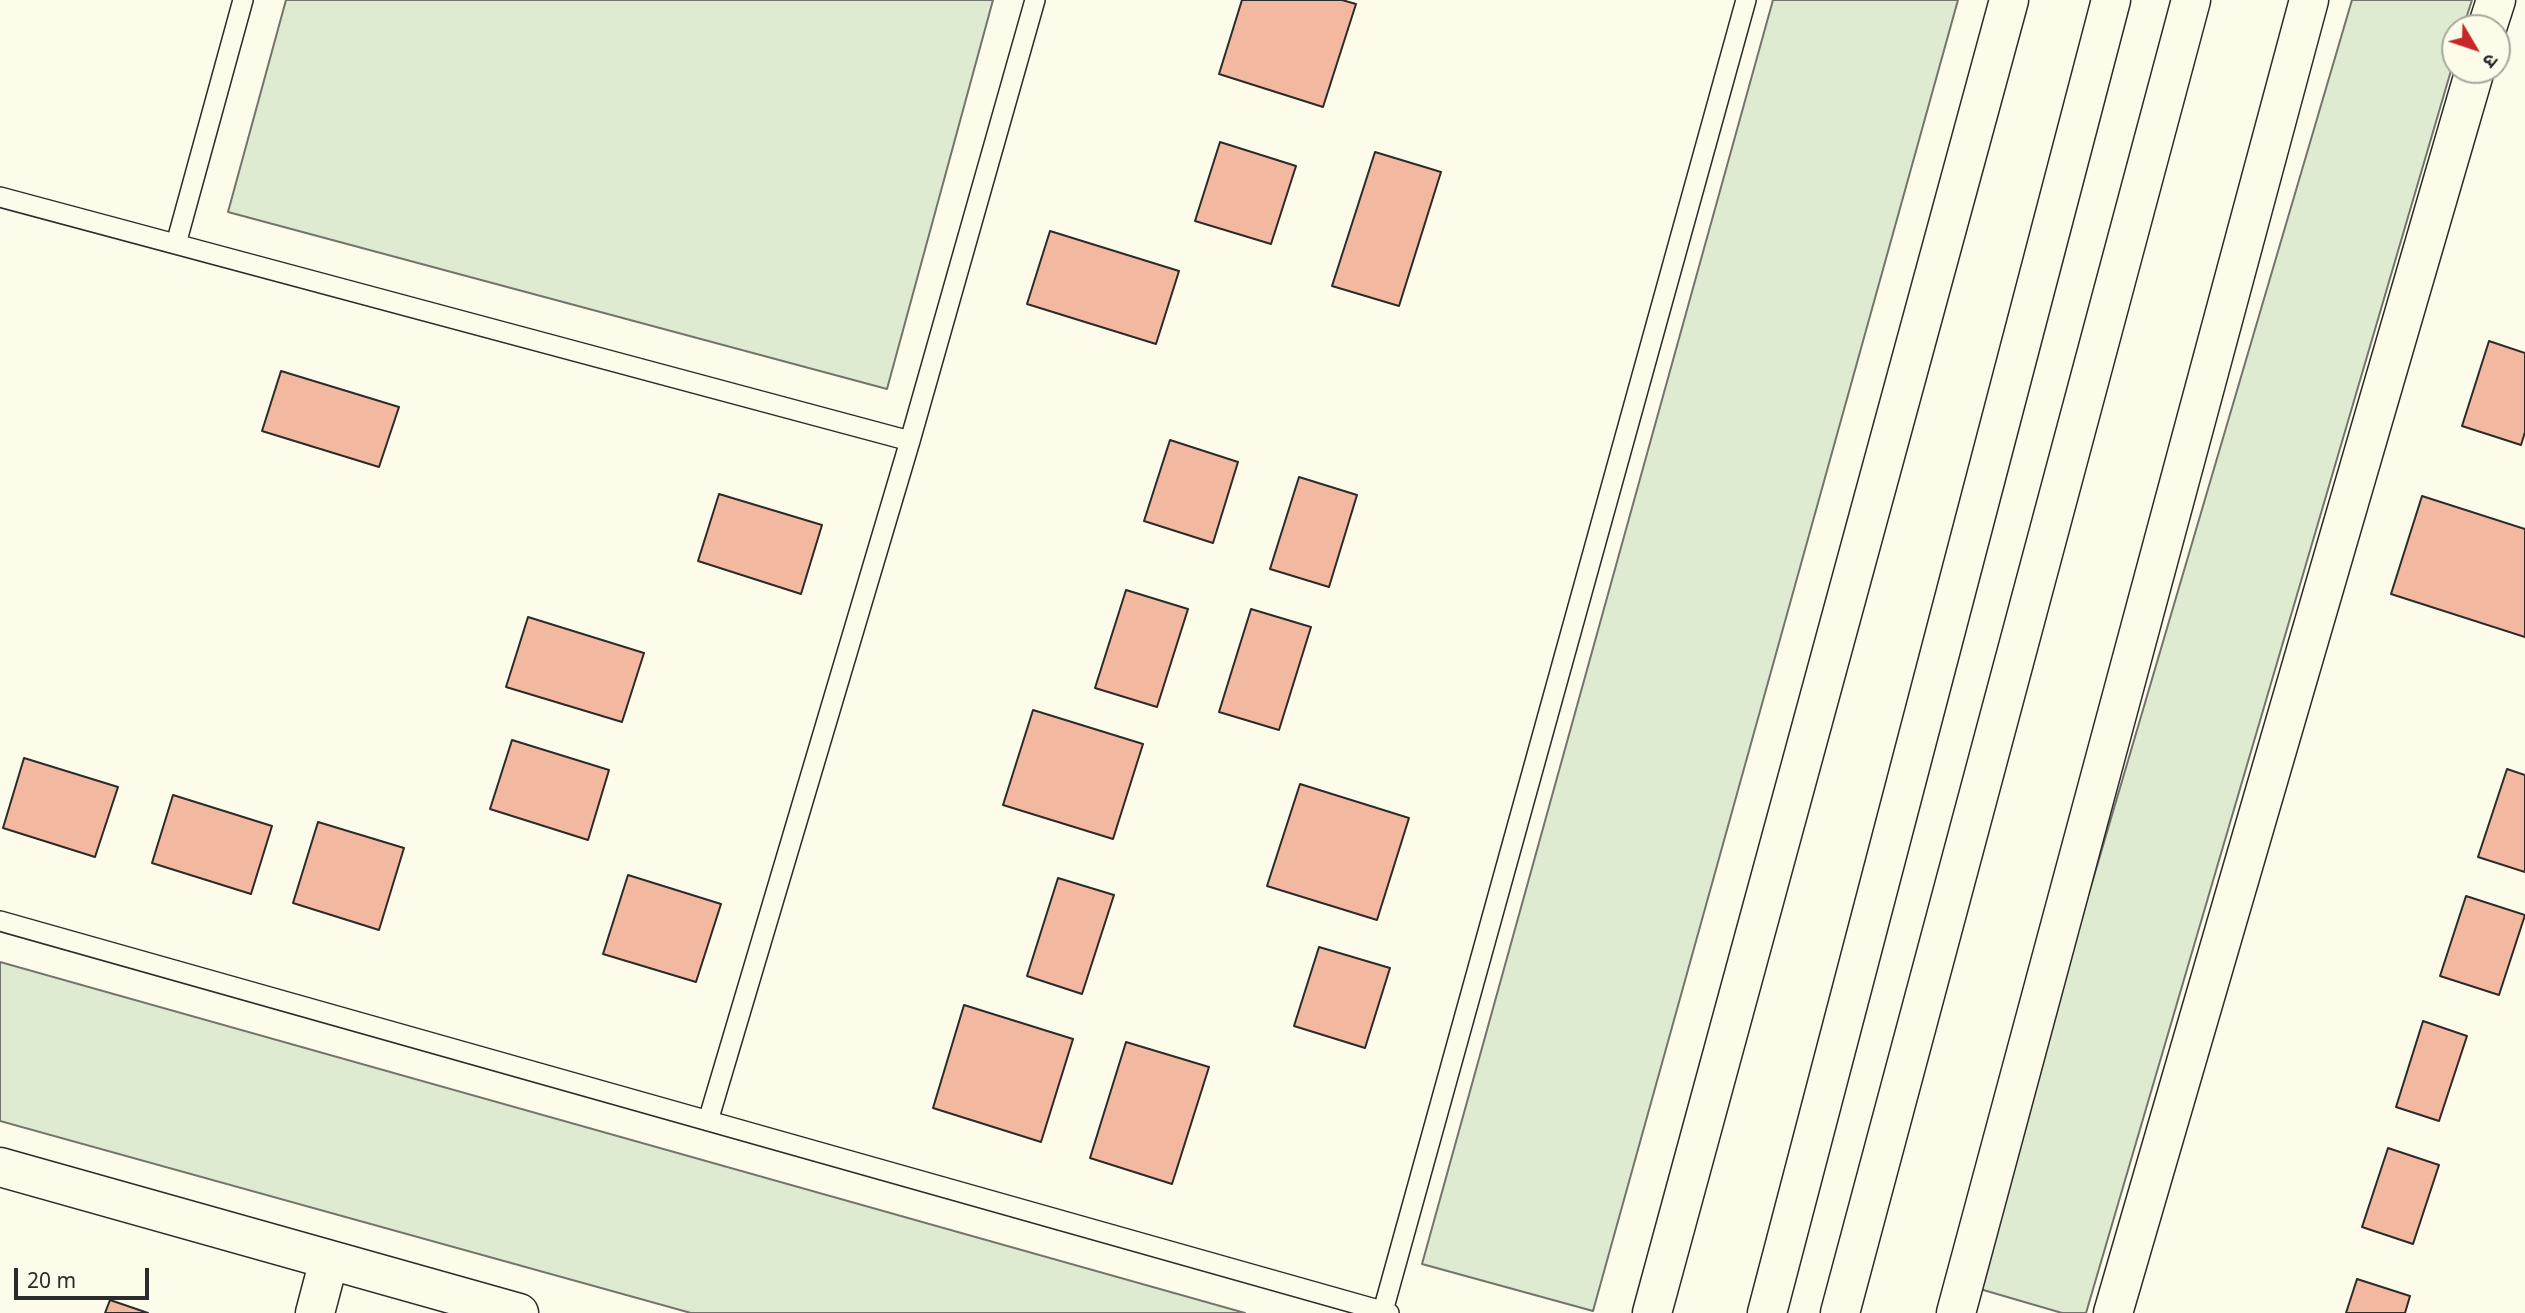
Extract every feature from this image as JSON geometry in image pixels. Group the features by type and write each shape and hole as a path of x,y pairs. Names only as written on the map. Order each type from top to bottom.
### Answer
{"street":[{"path":"1652,1313 2009,0"},
{"path":"1766,1313 2111,0"},
{"path":"1846,1312 2191,0"},
{"path":"1956,1313 2309,0"},
{"path":"2113,1313 2471,84"},
{"path":"0,1167 519,1313"},
{"path":"315,1313 329,1260"}],"lane":[{"path":"176,244 243,0"},
{"path":"708,1121 910,440 1035,0"},
{"path":"0,921 1386,1312 1746,0"},
{"path":"0,197 910,440"}],"green space":[{"path":"286,0 993,0 887,389 228,212"},
{"path":"1773,0 1958,0 1593,1311 1422,1264"},
{"path":"2352,0 2472,0 2468,14 2441,14 2441,84 2447,84 2086,1313 2062,1313 1973,1287"},
{"path":"0,962 1245,1313 691,1313 0,1121"}],"building":[{"path":"1242,0 1342,0 1356,4 1323,107 1219,74"},
{"path":"1220,142 1296,166 1271,244 1195,221"},
{"path":"1375,152 1441,172 1399,306 1332,286"},
{"path":"1050,231 1179,271 1156,344 1027,304"},
{"path":"2489,341 2525,353 2525,432 2521,445 2462,426"},
{"path":"281,371 399,407 379,467 262,431"},
{"path":"1170,440 1238,462 1213,543 1144,521"},
{"path":"1299,477 1357,495 1329,587 1270,569"},
{"path":"719,494 822,525 801,594 698,561"},
{"path":"2422,496 2525,529 2525,637 2391,594"},
{"path":"1126,590 1188,609 1157,707 1095,688"},
{"path":"1251,609 1311,627 1279,730 1219,712"},
{"path":"528,617 644,653 622,722 506,687"},
{"path":"1033,710 1143,744 1113,839 1003,805"},
{"path":"512,740 609,770 588,840 490,809"},
{"path":"24,758 118,787 95,857 3,828"},
{"path":"2507,769 2525,775 2525,872 2478,857"},
{"path":"1300,784 1409,818 1377,920 1267,886"},
{"path":"173,795 272,826 251,894 152,863"},
{"path":"318,822 404,848 379,930 293,903"},
{"path":"628,875 721,904 696,982 603,954"},
{"path":"1058,878 1114,895 1082,994 1027,976"},
{"path":"2466,896 2525,915 2499,995 2440,976"},
{"path":"1319,947 1390,968 1365,1048 1294,1026"},
{"path":"964,1005 1073,1039 1041,1142 933,1108"},
{"path":"2423,1021 2467,1036 2439,1121 2396,1107"},
{"path":"1126,1042 1209,1067 1172,1184 1090,1158"},
{"path":"2388,1148 2439,1165 2413,1244 2362,1227"},
{"path":"2357,1279 2410,1296 2405,1313 2346,1313"},
{"path":"110,1300 148,1313 105,1313"}]}
